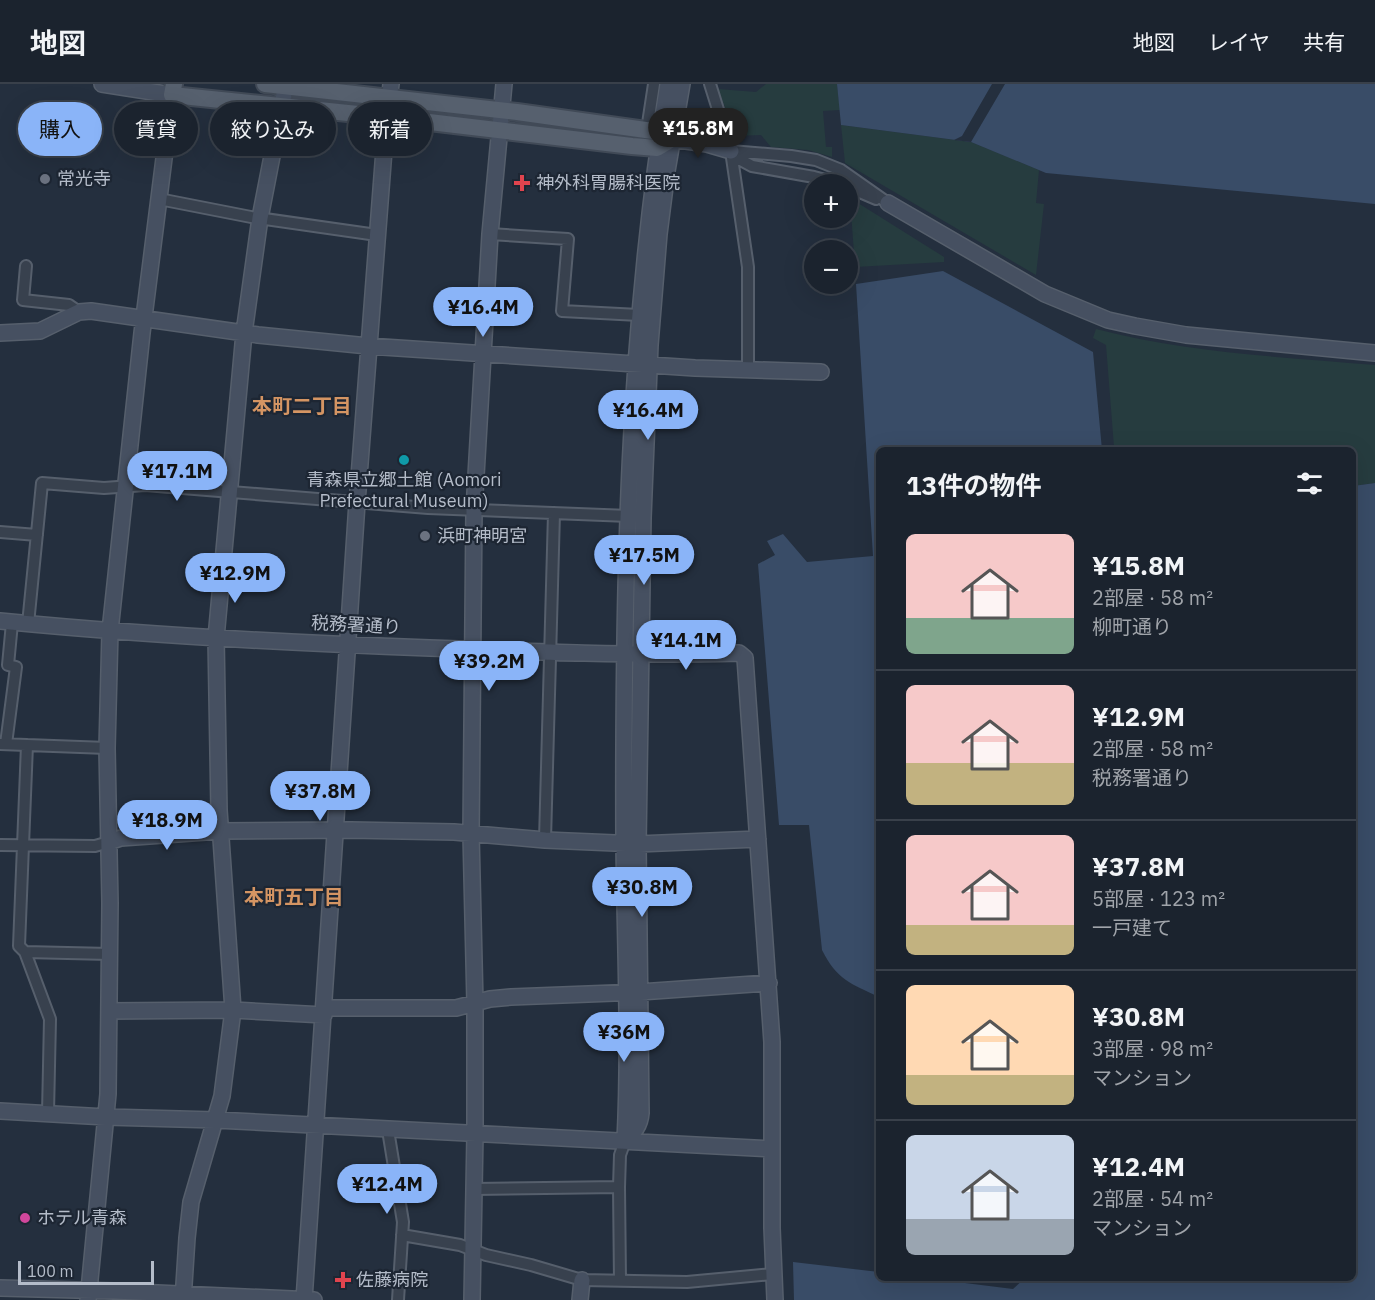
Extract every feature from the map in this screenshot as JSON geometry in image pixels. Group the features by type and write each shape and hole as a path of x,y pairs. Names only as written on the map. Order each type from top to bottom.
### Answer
{"main road":[{"path":"265,84 390,91 659,137"},
{"path":"173,90 254,102"},
{"path":"432,122 499,130 659,137"}],"street":[{"path":"89,1295 106,1117 110,1011 107,748 111,631 144,319 173,90 102,84"},
{"path":"472,1300 475,1134 471,834 474,510 490,234 504,84"},
{"path":"620,1281 620,1155 625,1141 640,1122 633,992 631,844 633,655 629,516 643,365 659,234 659,137 654,84"},
{"path":"633,655 643,518 643,365 639,315 645,244 668,84"},
{"path":"659,137 682,84"},
{"path":"710,84 732,151 748,267 748,370"},
{"path":"282,102 286,85"},
{"path":"659,137 707,144 732,151 816,160 841,170 888,203 1037,290 1108,320 1186,335 1375,353"},
{"path":"732,151 739,159 752,166 804,175"},
{"path":"183,1297 191,1202 222,1096 233,1010 220,831 216,638 244,333 260,218 272,156"},
{"path":"304,1300 347,645 384,156"},
{"path":"858,191 888,203"},
{"path":"159,199 260,218 377,235"},
{"path":"490,234 568,239 561,311 639,315"},
{"path":"26,266 22,300 69,305 80,312"},
{"path":"0,333 40,331 80,312 91,311 244,333 368,346 643,365 821,372"},
{"path":"28,624 42,483 104,488 145,485 357,503 629,516"},
{"path":"545,840 554,513"},
{"path":"0,532 37,535"},
{"path":"6,622 8,665 16,667 3,744 107,748"},
{"name":"税務署通り","path":"6,622 111,631 347,645 633,655 739,653 745,658 769,983 773,1099 775,1300"},
{"path":"27,745 19,946 25,952 50,1019 48,1113"},
{"path":"0,845 95,846 121,838 220,831 454,832 545,840 631,844 758,839"},
{"path":"25,952 110,954"},
{"path":"110,1011 324,1012 456,1008 490,999 511,997 769,983"},
{"path":"0,1111 772,1149"},
{"path":"388,1130 401,1208 402,1235 398,1300"},
{"path":"474,1189 619,1187"},
{"path":"402,1235 460,1245 582,1280 695,1281 773,1274"},
{"path":"580,1300 582,1280"},
{"path":"0,1288 89,1295 314,1300"}],"green space":[{"path":"766,84 837,84 840,110 823,111 826,147 832,147 832,157 808,150 771,147 761,135 736,136 718,89 756,92"},
{"path":"841,125 971,142 1039,170 1036,203 1044,204 1036,275 845,163"},
{"path":"858,203 944,257 944,262 858,267 858,240 853,240 852,228 858,228"},
{"path":"1096,329 1200,349 1375,365 1375,483 1356,486 1356,447 1114,447 1106,345 1093,338"}],"water":[{"path":"837,84 1375,84 1375,204 1046,173 971,142 841,125"},
{"path":"943,271 1093,352 1102,447 876,447 876,996 852,984 839,974 822,950 809,825 779,825 758,564 775,555 767,541 783,534 807,562 873,556 857,294 858,284"},
{"path":"1375,483 1375,1300 794,1300 793,1262 876,1272 876,1281 949,1281 1013,1289 1022,1281 1356,1281 1356,486"}],"pier":[{"path":"992,84 1005,84 971,142 954,140 962,136"}],"place":[{"name":"常光寺","path":"45,179"},
{"name":"神外科胃腸科医院","path":"522,183"},
{"name":"青森県立郷土館 (Aomori Prefectural Museum)","path":"404,460"},
{"name":"浜町神明宮","path":"425,536"},
{"name":"ホテル青森","path":"25,1218"},
{"name":"佐藤病院","path":"343,1280"}],"district":[{"name":"本町二丁目","path":"302,406"},
{"name":"本町五丁目","path":"294,897"}]}
